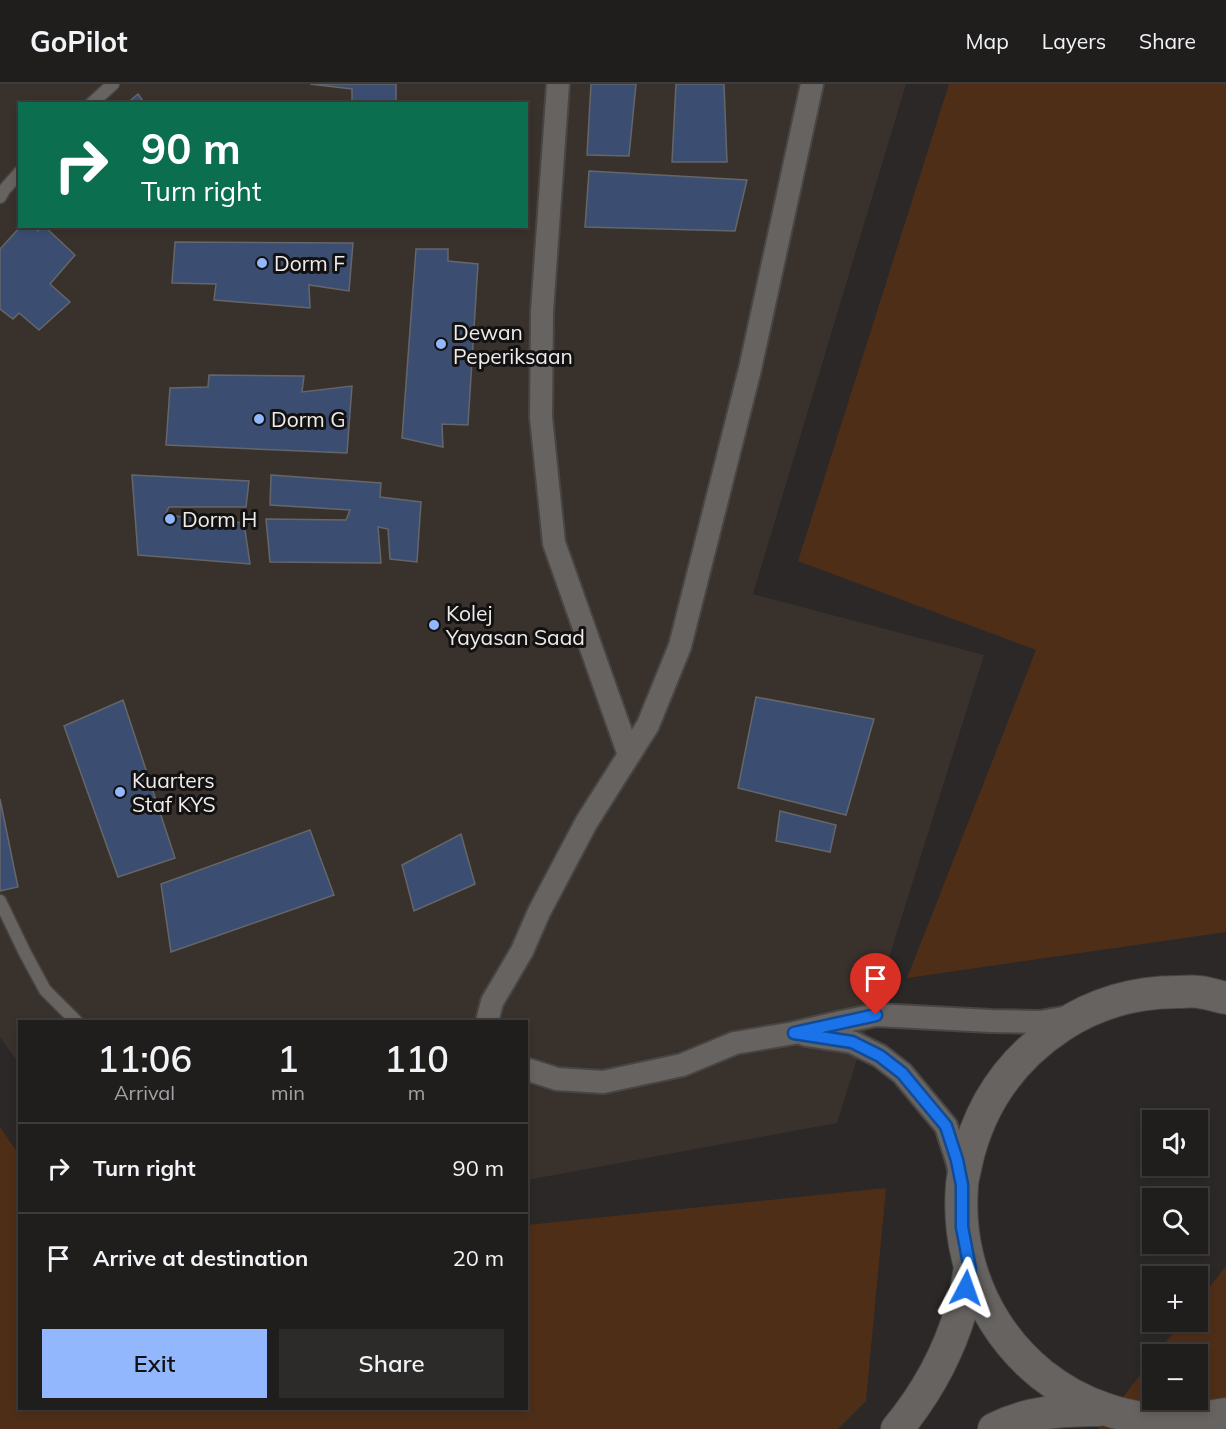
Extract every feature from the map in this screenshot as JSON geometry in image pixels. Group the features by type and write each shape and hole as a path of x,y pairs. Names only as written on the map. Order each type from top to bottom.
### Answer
{"street":[{"path":"558,84 542,324 541,417 554,543 629,755"},
{"path":"488,1020 492,1002 522,951 544,902 586,823 648,725 680,646 750,369 812,84"},
{"path":"962,1185 971,1143 987,1104 1011,1069 1041,1039 1076,1016 1115,1000 1156,992 1217,991"},
{"path":"528,1070 557,1079 603,1082 682,1065 735,1043 876,1015 1030,1022 1076,1016"},
{"path":"794,1033 852,1042 880,1056 902,1073 946,1126 962,1185 962,1227 970,1269 990,1315 1007,1340 1035,1370 1069,1393 1106,1409 1147,1419 1189,1420 1226,1414"},
{"path":"897,1429 930,1383 949,1345 962,1308 970,1269"},
{"path":"994,1429 1013,1420 1054,1411 1106,1409"}],"lane":[{"path":"93,102 113,84"},
{"path":"0,197 18,174"},
{"path":"0,901 45,990 75,1020"}],"shaded area":[{"name":"Kolej Yayasan Saad","path":"0,84 906,84 753,594 984,655 837,1123 528,1180 528,1020 18,1020 18,1063 0,1037"},
{"path":"949,84 1226,84 1226,932 907,978 1036,650 798,561"},
{"path":"0,1127 18,1154 18,1410 528,1410 528,1225 886,1188 866,1401 838,1429 0,1429"},
{"path":"1226,1266 1226,1429 1098,1429 1142,1373 1142,1410 1208,1410 1208,1344 1164,1344 1174,1332 1208,1332 1208,1289"}],"building":[{"path":"310,84 396,84 396,102 352,102 352,89"},
{"path":"591,84 636,84 629,156 587,155"},
{"path":"676,84 724,84 727,162 672,162"},
{"path":"138,94 144,102 128,102"},
{"path":"589,171 747,180 735,231 585,227"},
{"path":"19,228 34,228 38,231 40,228 46,228 75,255 50,284 70,302 39,330 19,313 13,319 0,309 0,249"},
{"name":"Dorm F","path":"175,242 353,243 349,291 309,285 310,308 214,300 216,284 172,283"},
{"name":"Dewan Peperiksaan","path":"416,249 448,249 448,261 478,264 468,425 442,424 443,447 402,438"},
{"name":"Dorm G","path":"209,375 304,376 302,392 352,386 347,453 166,445 170,388 208,387"},
{"name":"Dorm H","path":"132,475 249,481 246,507 169,507 165,515 244,523 250,564 138,555"},
{"path":"271,475 381,483 380,497 421,502 417,562 390,559 388,529 378,527 381,563 270,562 266,519 346,520 350,510 270,505"},
{"path":"756,697 874,719 846,815 738,788"},
{"name":"Kuarters Staf KYS","path":"123,700 175,858 118,877 64,726"},
{"path":"0,799 18,887 0,891"},
{"path":"780,811 836,825 830,852 776,841"},
{"path":"310,830 334,895 171,952 161,884"},
{"path":"461,834 475,884 414,911 402,865"}],"place":[{"name":"Dorm F","path":"262,263"},
{"name":"Dewan Peperiksaan","path":"441,344"},
{"name":"Dorm G","path":"259,419"},
{"name":"Dorm H","path":"170,519"},
{"name":"Kolej Yayasan Saad","path":"434,625"},
{"name":"Kuarters Staf KYS","path":"120,792"}],"route":[{"path":"876,1015 794,1033 852,1042 880,1056 902,1073 946,1126 962,1185 962,1227 970,1269 966,1288"}]}
